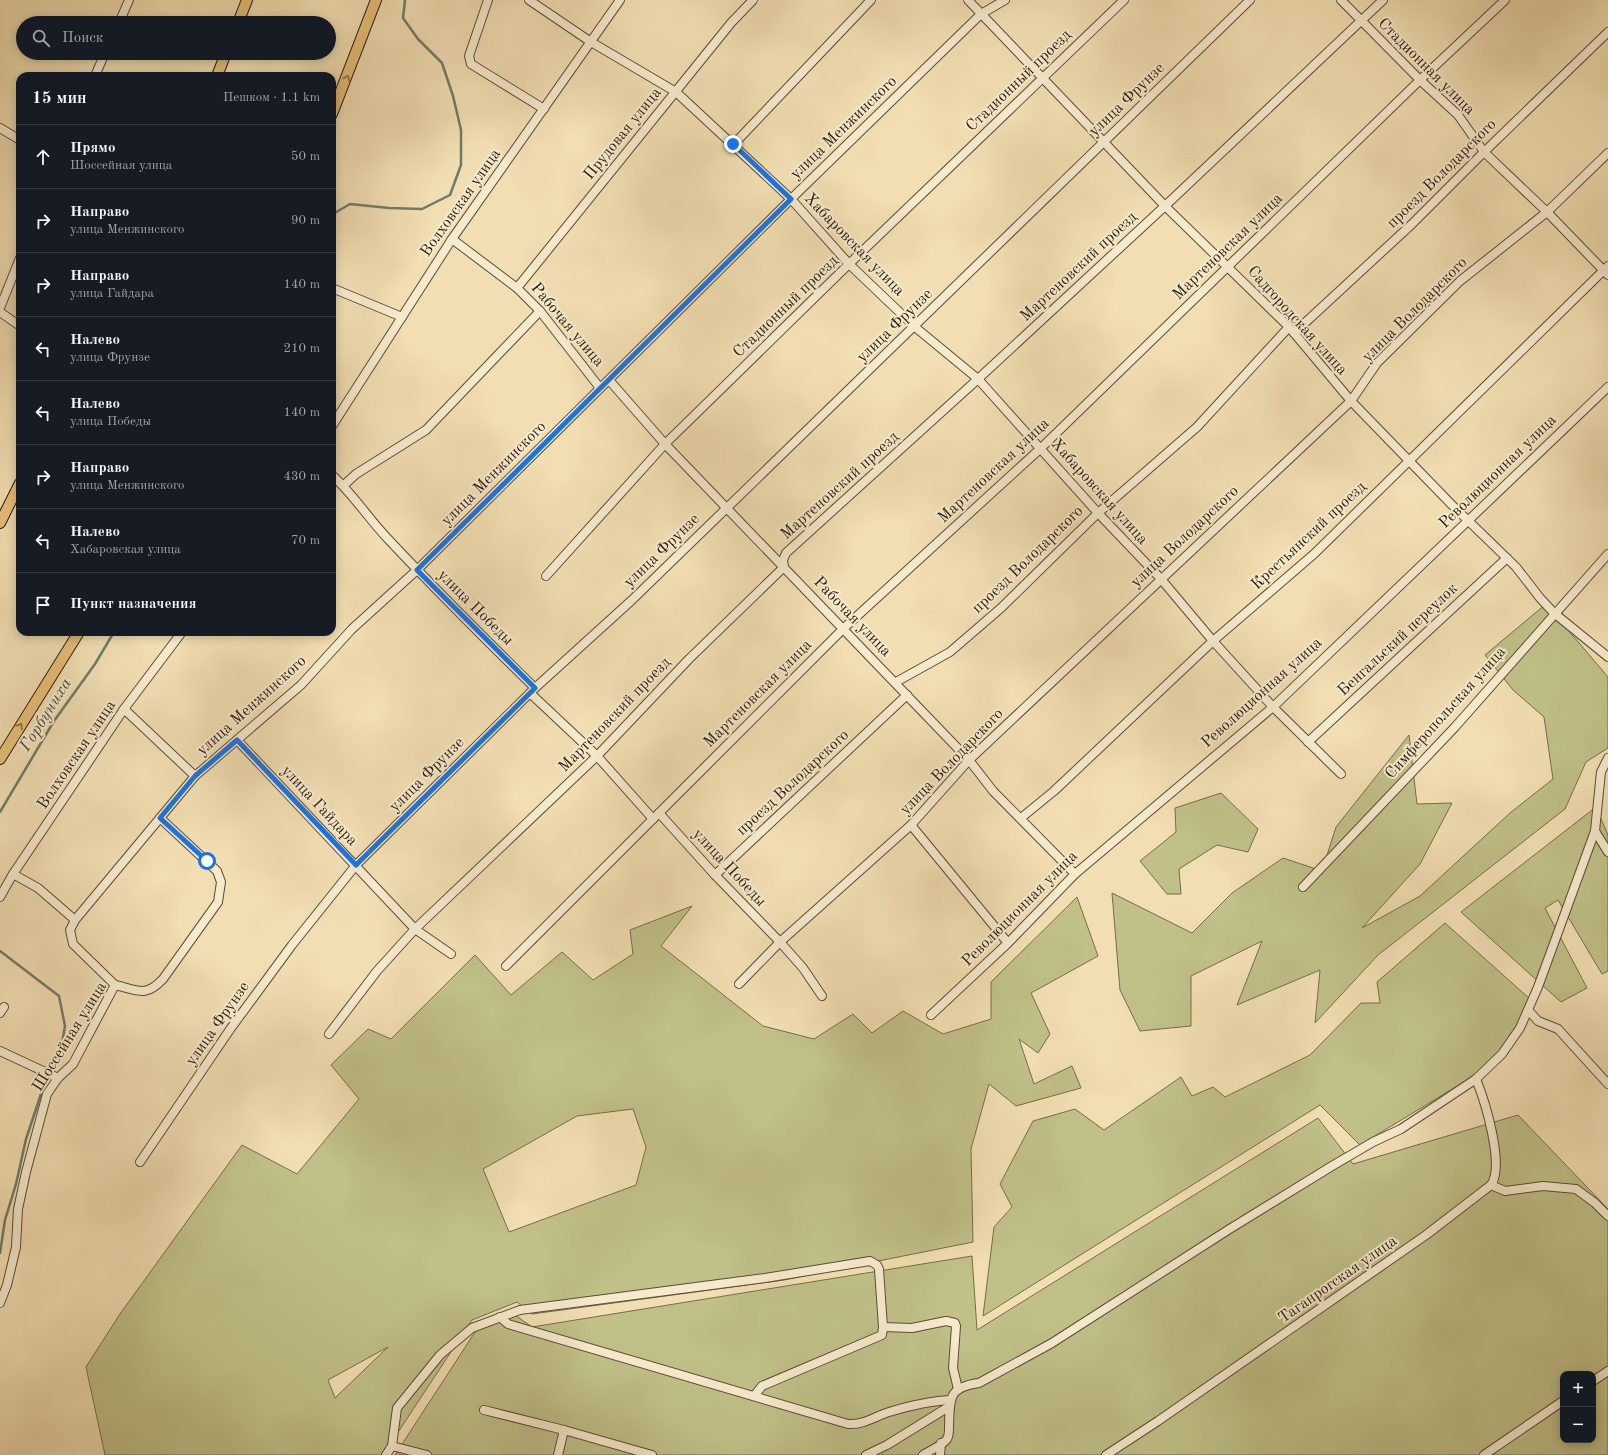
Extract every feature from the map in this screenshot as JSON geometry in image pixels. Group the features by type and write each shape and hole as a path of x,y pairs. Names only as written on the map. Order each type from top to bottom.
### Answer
{"main road":[{"path":"241,16 247,0"},
{"path":"336,104 376,0"},
{"path":"219,72 223,60"},
{"path":"0,523 2,512 16,489"},
{"path":"0,759 77,636"}],"street":[{"path":"122,16 129,0"},
{"path":"488,0 469,60 471,64 544,109"},
{"name":"Хабаровская улица","path":"529,0 591,42 676,92 791,199 849,264 915,327 978,380 1041,448 1098,513 1161,579 1212,640 1273,707 1342,774"},
{"name":"Волховская улица","path":"336,420 452,239 620,0"},
{"name":"Прудовая улица","path":"517,288 731,23 753,0"},
{"path":"733,144 871,0"},
{"name":"Садгородская улица","path":"968,0 1165,206 1228,266 1291,330 1351,401 1507,558 1554,613 1608,657"},
{"name":"улица Менжинского","path":"75,920 195,776 301,685 352,629 417,570 791,199 981,14 1005,0"},
{"name":"Стадионный проезд","path":"546,576 665,444 849,264 1124,0"},
{"name":"улица Фрунзе","path":"140,1162 231,1028 292,945 356,865 532,690 632,600 915,327 1250,0"},
{"name":"Стадионная улица","path":"1341,0 1360,21 1420,80 1458,115 1484,152 1606,270"},
{"name":"Мартеновский проезд","path":"329,1034 377,971 415,929 597,756 689,659 784,567 783,560 786,553 978,380 1383,0"},
{"name":"Мартеновская улица","path":"506,966 844,628 1041,448 1420,80 1505,0"},
{"name":"проезд Володарского","path":"896,682 950,652 1001,608 1098,513 1197,427 1291,330 1412,224 1608,32"},
{"path":"97,72 102,60"},
{"path":"0,128 16,138"},
{"name":"улица Володарского","path":"739,984 780,942 911,825 969,760 1351,401 1377,363 1460,281 1547,212 1608,153"},
{"name":"Рабочая улица","path":"452,239 517,288 540,311 600,388"},
{"path":"0,308 16,268"},
{"name":"Крестьянский проезд","path":"1021,818 1054,791 1212,640 1314,554 1606,270"},
{"path":"336,290 402,317"},
{"path":"344,485 356,474 426,430 540,311"},
{"path":"0,312 16,323"},
{"name":"Рабочая улица","path":"609,380 665,444 896,682 969,760 992,791 1021,818 1075,874"},
{"name":"Революционная улица","path":"931,1015 1008,943 1075,874 1273,707 1608,387"},
{"name":"улица Победы","path":"336,478 344,485 377,528 417,570 532,690 780,942 803,968 822,996"},
{"name":"Симферопольская улица","path":"1303,887 1455,727 1554,613 1608,554"},
{"name":"Бенгальский переулок","path":"1308,742 1507,558"},
{"name":"Волховская улица","path":"0,897 13,874 124,709 179,636"},
{"name":"проезд Володарского","path":"715,875 907,695"},
{"path":"124,709 195,776"},
{"name":"улица Гайдара","path":"237,740 415,929 451,954"},
{"path":"866,1455 887,1445 950,1403 958,1389 966,1385 979,1383 1052,1343 1228,1230 1373,1142 1401,1129 1476,1079 1502,1054 1520,1028 1528,1010 1595,831 1601,772 1608,758"},
{"name":"Шоссейная улица","path":"0,1304 7,1285 16,1247 18,1209 26,1172 47,1094 58,1078 73,1064 115,985 146,992 154,988 163,979 218,902 221,882 217,871 160,818"},
{"path":"911,825 1008,943"},
{"path":"1595,831 1608,852"},
{"path":"13,874 38,888 75,920 70,930 73,944 115,985"},
{"path":"1528,1010 1542,1024 1558,1029 1608,1084"},
{"path":"0,1051 58,1078"},
{"path":"1476,1079 1485,1101 1495,1147 1496,1179 1491,1185 1505,1191 1543,1186 1576,1188 1595,1203 1608,1216"},
{"name":"Таганрогская улица","path":"1106,1455 1158,1421 1426,1235 1491,1185"},
{"path":"386,1455 392,1446 397,1408 440,1355 472,1328 500,1317 520,1310 765,1278 870,1261 877,1265 879,1269 883,1327 882,1335 874,1340 762,1386 754,1396"},
{"path":"500,1317 508,1324 855,1424 930,1401 950,1403"},
{"path":"883,1327 912,1328 946,1321 955,1323 953,1368 958,1389"},
{"path":"1596,1379 1608,1371"},
{"path":"923,1455 947,1439 949,1432 950,1403"},
{"path":"1484,1455 1560,1403"},
{"path":"484,1410 564,1430 652,1455"},
{"path":"558,1455 564,1430"},
{"path":"940,1455 941,1443"},
{"path":"392,1446 427,1455"}],"green space":[{"path":"1546,604 1608,677 1608,748 1586,762 1565,809 1378,955 1315,1023 1320,970 1237,1005 1262,941 1191,976 1191,1026 1140,1031 1120,990 1112,893 1192,933 1232,893 1283,858 1322,871 1336,827 1409,735 1417,804 1452,803 1420,864 1362,928 1420,896 1510,813 1553,779 1544,717 1513,690 1485,655"},
{"path":"1221,793 1258,829 1248,852 1217,845 1179,869 1181,894 1167,894 1140,861 1176,832 1175,808"},
{"path":"1596,807 1608,835 1608,971 1602,974 1558,900 1545,908 1587,988 1561,1002 1461,912"},
{"path":"1077,897 1098,956 1031,993 1050,1034 1038,1053 1019,1039 1034,1084 1072,1066 1081,1088 1016,1106 989,1084 971,1149 973,1242 784,1280 532,1314 517,1302 472,1320 383,1455 105,1455 86,1367 120,1314 242,1145 297,1174 359,1099 331,1065 368,1029 391,1039 475,955 511,995 562,952 593,980 633,954 630,930 692,906 661,946 763,1026 814,1039 853,1014 872,1033 903,1011 943,1034 991,1019 991,982","holes":["633,1109 646,1147 636,1185 509,1232 483,1169 577,1116","388,1347 335,1398 328,1380"]},
{"path":"1445,923 1531,1000 1522,1033 1492,1065 1360,1145 1320,1105 983,1316 994,1227 1012,1207 1000,1184 1033,1121 1075,1109 1104,1130 1181,1077 1192,1096 1213,1087 1225,1097 1310,1055 1361,1003 1380,1003 1377,982"},
{"path":"1518,1115 1608,1209 1608,1455 395,1455 477,1329 512,1313 532,1327 972,1256 977,1330 1318,1118 1353,1164"}],"waterway":[{"name":"Горбуниха","path":"336,212 350,204 389,208 422,209 450,195 461,165 461,130 453,96 442,63 418,39 403,18 405,0"},
{"name":"Горбуниха","path":"0,812 54,721 95,664 112,636"},
{"name":"Горбуниха","path":"0,951 59,996 65,1026 59,1060 42,1091 26,1139 16,1184 5,1220 0,1253"}],"route":[{"path":"207,861 160,818 195,776 237,740 356,865 535,688 417,570 791,199 733,144"}]}
